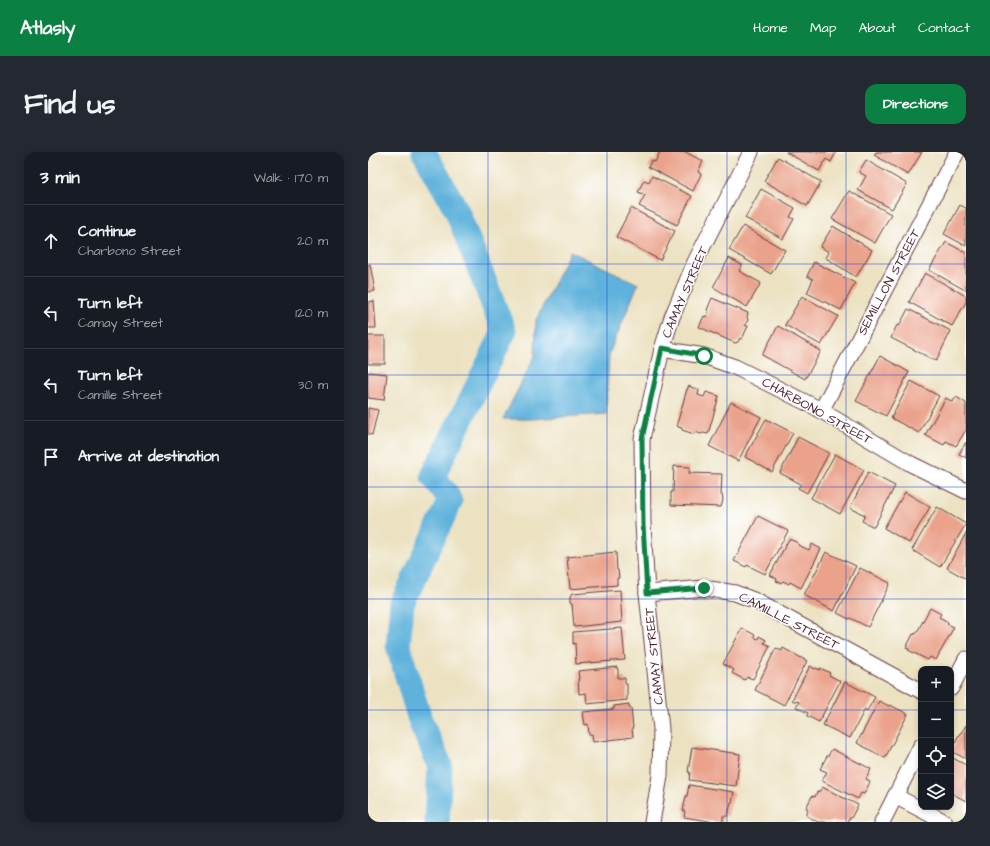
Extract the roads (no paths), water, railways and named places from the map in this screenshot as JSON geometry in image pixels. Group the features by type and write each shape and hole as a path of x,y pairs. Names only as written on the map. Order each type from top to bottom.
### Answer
{"street":[{"name":"CAMAY STREET","path":"652,822 660,776 661,729 647,593 643,524 642,439 662,348 672,317 695,262 751,152"},
{"name":"SEMILLON STREET","path":"821,411 957,152"},
{"name":"CHARBONO STREET","path":"662,348 704,356 735,367 821,411 911,464 966,490"},
{"name":"CAMILLE STREET","path":"647,593 704,588 735,593 756,601 918,689"},
{"path":"954,682 966,659"},
{"path":"882,822 918,752"},
{"path":"895,796 945,822"}],"water":[{"path":"570,251 638,284 609,354 606,414 531,419 503,419 535,356 536,320"}],"waterway":[{"path":"424,152 457,211 504,332 433,476 447,495 450,502 402,604 398,646 421,723 440,765 437,822"}]}
